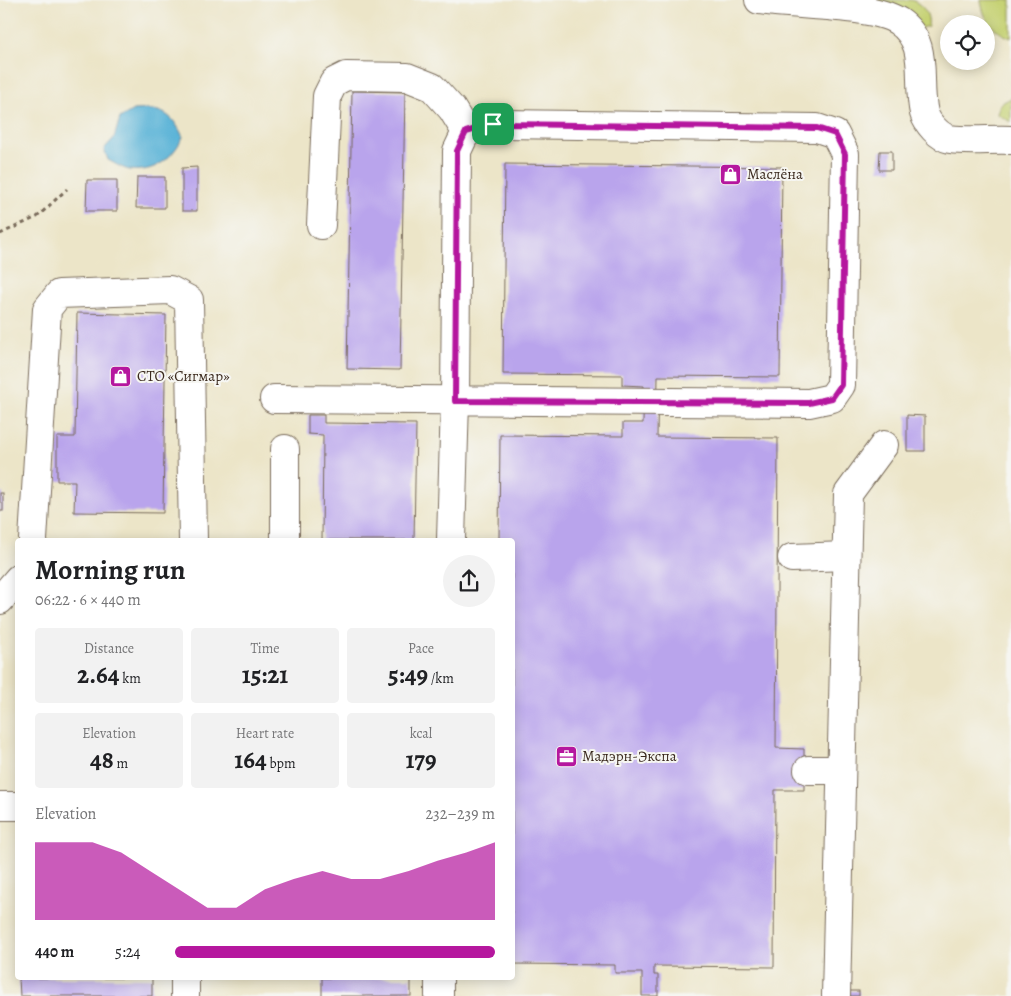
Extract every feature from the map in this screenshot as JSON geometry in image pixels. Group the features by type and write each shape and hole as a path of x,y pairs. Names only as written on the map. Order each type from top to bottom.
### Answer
{"lane":[{"path":"759,0 876,12 898,22 915,38 922,60 924,114 936,132 948,139 1011,140"},
{"path":"320,225 327,96 334,82 346,76 407,77 432,87 452,109 466,132"},
{"path":"274,399 455,401 809,403 832,398 841,385 845,154 835,134 817,128 493,124 466,132 457,151 455,401 451,538"},
{"path":"33,538 47,309 59,294 170,290 190,300 193,538"},
{"path":"836,996 848,494 884,445"},
{"path":"285,449 285,538"},
{"path":"792,558 846,556"},
{"path":"0,600 15,582"},
{"path":"808,770 841,770"},
{"path":"0,806 15,806"},
{"path":"185,980 185,996"},
{"path":"439,980 439,996"}],"path":[{"path":"0,234 37,217 67,189"}],"green space":[{"path":"850,0 912,0 925,10 928,26 921,28"},
{"path":"981,0 1011,0 1011,38 995,29 995,15 985,15"},
{"path":"1011,98 1011,122 997,114 1000,104"}],"water":[{"path":"133,110 151,110 164,113 179,128 183,137 179,145 168,157 148,169 130,170 122,167 108,160 104,149 114,138 120,118"}],"building":[{"path":"352,91 405,92 400,370 347,369"},
{"path":"880,151 892,151 892,170 879,170"},
{"path":"505,164 782,167 780,377 658,376 657,437 778,438 776,748 804,749 804,790 775,790 774,967 654,966 654,975 658,975 658,996 642,996 642,973 615,973 615,965 515,964 515,538 499,538 500,435 623,436 623,423 643,423 644,386 622,385 622,375 503,374"},
{"path":"197,167 197,211 182,211 182,168"},
{"path":"137,177 165,177 165,208 136,208"},
{"path":"87,180 117,180 117,211 86,211"},
{"name":"СТО «Сигмар»","path":"77,313 166,315 163,513 74,512 75,481 57,481 57,437 75,437"},
{"path":"308,415 324,415 324,423 416,424 414,538 322,538 323,435 308,434"},
{"path":"907,415 925,416 925,451 907,451"},
{"path":"0,493 3,493 3,511 0,511"},
{"path":"19,980 152,980 152,996 20,996"},
{"path":"322,980 411,980 411,996 322,996"},
{"path":"848,991 859,991 859,996 848,996"}],"place":[{"name":"Маслёна","path":"731,174"},
{"name":"СТО «Сигмар»","path":"121,376"},
{"name":"Мадэрн-Экспа","path":"566,756"}],"route":[{"path":"493,124 817,128 835,134 845,154 841,385 832,398 809,403 455,401 457,151 466,132 493,124"}]}
